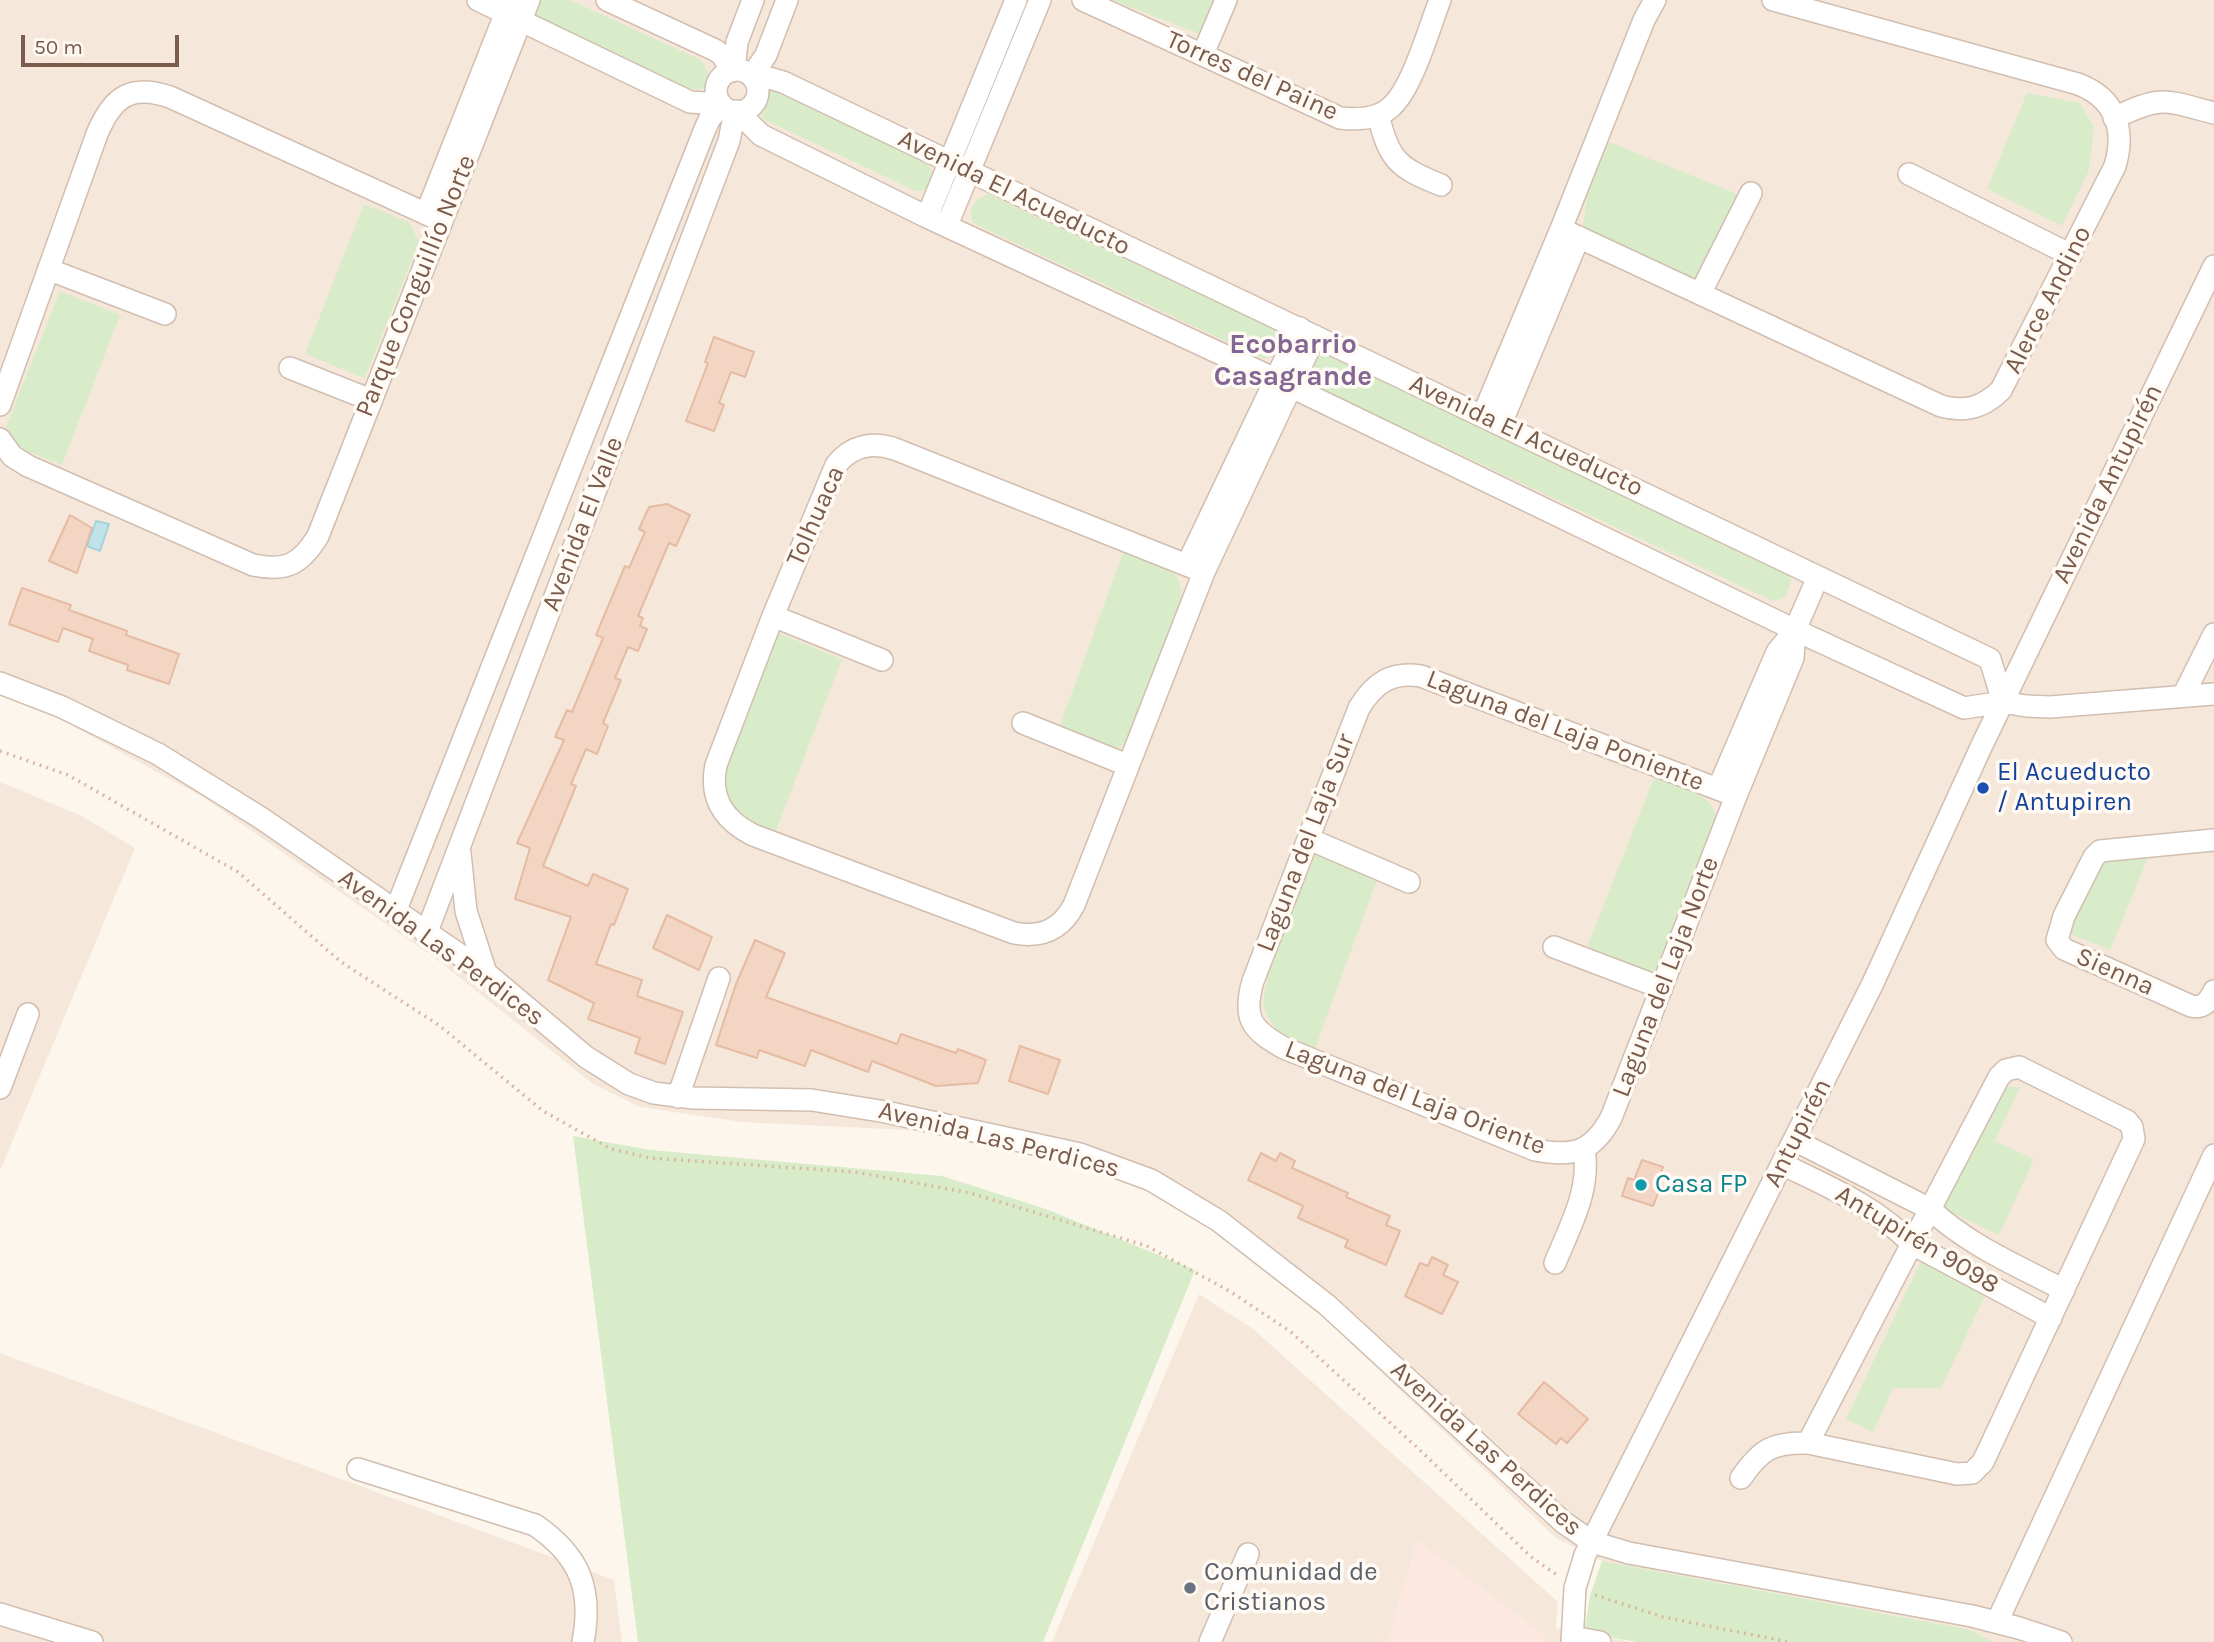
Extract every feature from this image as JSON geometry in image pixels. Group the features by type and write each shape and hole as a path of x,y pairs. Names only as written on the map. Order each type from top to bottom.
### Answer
{"street":[{"path":"478,0 513,11 690,102 746,109 754,102 757,92 743,74 715,50 607,0"},
{"name":"Parque Conguillío Norte","path":"0,440 12,456 27,467 253,565 274,568 292,564 307,552 318,536 370,400 434,218 513,11 529,0"},
{"path":"743,74 737,42 753,0"},
{"path":"787,0 766,55 743,74 723,76 717,84 717,94 728,108 761,135 937,221 1964,708 2003,702 2050,707 2214,694"},
{"path":"937,221 959,167 1016,0"},
{"path":"959,167 1040,0"},
{"name":"Torres del Paine","path":"1083,0 1340,118 1355,120 1378,115 1392,107 1406,87 1440,0"},
{"path":"1203,54 1226,0"},
{"path":"1492,420 1570,233 1644,19 1655,0"},
{"path":"1773,0 2078,84 2102,97 2115,118 2156,101 2214,113"},
{"name":"Avenida El Acueducto","path":"743,74 782,82 1990,659 2003,702"},
{"path":"0,405 102,122 112,106 132,92 150,92 170,97 434,218"},
{"name":"Avenida El Valle","path":"395,912 707,124 728,108"},
{"name":"Avenida El Valle","path":"426,934 729,141 728,108"},
{"path":"1378,115 1392,155 1403,167 1441,185"},
{"name":"Alerce Andino","path":"1570,233 1701,292 1928,401 1952,410 1964,410 1985,403 2000,390 2071,254 2115,166 2119,145 2115,118"},
{"path":"1909,174 2071,254"},
{"path":"1701,292 1751,193"},
{"name":"Avenida Antupirén","path":"2003,702 2214,266"},
{"path":"50,270 165,314"},
{"path":"1195,569 1307,332"},
{"path":"289,368 370,400"},
{"path":"610,369 638,380"},
{"name":"Tolhuaca","path":"863,446 886,446 895,449 1195,569 1127,765 1070,912 1059,925 1034,935 1014,933 753,835 725,817 716,798 714,776 772,616 836,465 851,450 863,446"},
{"path":"534,565 563,576"},
{"name":"Laguna del Laja Norte","path":"1584,1149 1597,1140 1611,1118 1661,988 1727,793 1793,658 1795,630 1818,577"},
{"path":"772,616 882,660"},
{"path":"2183,696 2214,634"},
{"name":"Laguna del Laja Poniente","path":"1392,676 1421,676 1727,793"},
{"name":"Laguna del Laja Sur","path":"1252,1024 1247,1006 1253,981 1359,708 1370,691 1392,676"},
{"name":"Avenida Las Perdices","path":"0,683 62,707 158,754 302,845 485,974 602,1069 642,1089 678,1097 800,1100 843,1104 987,1132 1080,1154 1152,1181 1219,1221 1327,1305 1563,1522 1592,1542 1629,1553 1997,1622 2061,1642"},
{"name":"Antupirén","path":"1572,1639 1575,1588 1592,1542 1884,960 2003,702"},
{"path":"1023,723 1127,765"},
{"path":"1309,839 1409,882"},
{"name":"Sienna","path":"2214,840 2099,851 2064,916 2057,940 2064,949 2191,1006 2206,1004 2214,990"},
{"path":"460,845 466,911 485,974"},
{"path":"1554,947 1661,988"},
{"path":"678,1097 719,978"},
{"path":"0,1088 28,1014"},
{"name":"Laguna del Laja Oriente","path":"1252,1024 1284,1048 1535,1150 1559,1153 1584,1149"},
{"name":"Antupirén 9098","path":"1794,1140 1930,1209 1948,1227 1970,1241 2064,1290 2133,1144 2134,1131 2127,1121 2024,1069 2010,1068 1999,1076 1930,1209"},
{"path":"1555,1264 1584,1189 1584,1149"},
{"path":"1997,1622 2214,1155"},
{"name":"Antupirén 9098","path":"1782,1164 1873,1210 1895,1226 1912,1244 2051,1318"},
{"path":"1808,1443 1930,1209"},
{"path":"1741,1478 1755,1458 1783,1443 1808,1443 1957,1474 1972,1473 1983,1462 2064,1290"},
{"path":"358,1469 535,1525 555,1538 572,1560 584,1586 588,1610 583,1642"},
{"path":"1210,1642 1248,1554"},
{"path":"0,1614 92,1642"},
{"path":"1572,1639 1600,1642"}],"path":[{"path":"0,751 68,775 238,872 341,962 440,1026 543,1111 611,1149 650,1158 753,1163 868,1174 970,1193 1147,1246 1231,1292 1291,1332 1530,1556 1575,1588 1663,1617 1789,1642"}],"shaded area":[{"path":"0,0 2214,0 2214,1642 1993,1642 1971,1630 1602,1561 1556,1538 1269,1266 1150,1190 1056,1151 969,1133 742,1122 640,1107 593,1084 435,958 203,797 45,711 0,694"},
{"path":"0,782 80,815 135,848 0,1171"},
{"path":"1199,1294 1253,1329 1558,1602 1556,1628 1631,1642 1052,1642"},
{"path":"0,1353 614,1580 622,1642 0,1642"},
{"path":"1417,1540 1546,1636 1545,1642 1387,1642"}],"green space":[{"path":"534,0 570,0 701,60 710,76 703,89 691,89 539,18 532,6"},
{"path":"1113,0 1215,0 1202,35"},
{"path":"772,90 926,162 936,178 929,190 916,191 765,120 758,107 763,92"},
{"path":"2027,93 2080,103 2094,127 2089,170 2062,226 1987,189"},
{"path":"1609,142 1737,194 1702,275 1688,278 1583,227 1588,189"},
{"path":"988,194 1278,331 1281,340 1274,356 1264,359 973,223 970,212 976,200"},
{"path":"364,204 409,222 419,242 365,378 305,354"},
{"path":"60,291 120,315 62,465 16,447 6,427"},
{"path":"1326,352 1787,569 1791,581 1785,598 1773,601 1312,385 1308,366 1315,357"},
{"path":"1124,550 1155,561 1172,572 1181,588 1181,600 1126,741 1116,751 1058,731"},
{"path":"778,633 842,659 775,833 753,823 737,810 731,803 725,782 726,769"},
{"path":"1654,778 1702,797 1710,804 1716,821 1657,973 1653,976 1588,951 1588,945"},
{"path":"1316,851 1378,877 1315,1048 1283,1035 1276,1029 1267,1016 1263,1003 1268,975"},
{"path":"2149,855 2110,950 2071,934 2070,913 2104,863"},
{"path":"1999,1087 2020,1087 1995,1141 2034,1159 1999,1235 1943,1208"},
{"path":"573,1136 650,1150 942,1176 1046,1209 1195,1270 1043,1642 638,1642"},
{"path":"1921,1261 1986,1294 1941,1388 1893,1388 1873,1432 1846,1419"},
{"path":"1602,1561 1971,1630 1993,1642 1637,1642 1584,1633 1590,1596"}],"water":[{"path":"96,521 109,524 100,551 87,546"}],"building":[{"path":"714,337 754,352 745,377 731,372 719,403 724,405 714,431 686,421 708,363 705,362"},
{"path":"667,504 690,515 676,546 669,543 638,616 643,618 640,626 647,629 638,651 628,647 615,678 621,680 603,723 608,726 597,754 586,749 571,784 576,786 543,866 588,886 593,874 628,889 596,964 642,980 637,996 683,1012 665,1064 635,1053 640,1038 588,1019 594,1003 548,980 571,917 515,899 530,848 517,843 564,740 555,737 567,710 572,712 603,638 596,635 625,566 629,568 645,532 639,529 649,507"},
{"path":"70,515 92,528 77,573 49,561"},
{"path":"22,588 71,605 69,610 179,654 169,684 127,670 128,665 89,651 93,639 63,628 58,642 9,624"},
{"path":"667,915 712,937 699,970 653,948"},
{"path":"755,940 785,953 766,997 897,1044 901,1034 956,1053 958,1049 986,1060 978,1083 936,1086 872,1061 868,1072 811,1050 805,1066 759,1050 757,1058 716,1045 736,984"},
{"path":"1020,1046 1060,1060 1048,1094 1009,1081"},
{"path":"1261,1153 1276,1161 1280,1153 1295,1161 1292,1168 1348,1193 1346,1197 1390,1216 1386,1225 1400,1231 1386,1265 1345,1247 1348,1240 1298,1218 1303,1206 1248,1180"},
{"name":"Casa FP","path":"1642,1160 1663,1167 1653,1206 1622,1196 1628,1178 1634,1180"},
{"path":"1432,1257 1448,1265 1443,1275 1458,1282 1442,1314 1405,1296 1420,1263 1428,1266"},
{"path":"1544,1382 1588,1419 1567,1443 1561,1438 1556,1444 1518,1414"}],"place":[{"name":"El Acueducto / Antupiren","path":"1983,788"},
{"name":"Casa FP","path":"1641,1185"},
{"name":"Comunidad de Cristianos","path":"1190,1588"}],"district":[{"name":"Ecobarrio Casagrande","path":"1293,361"}]}
